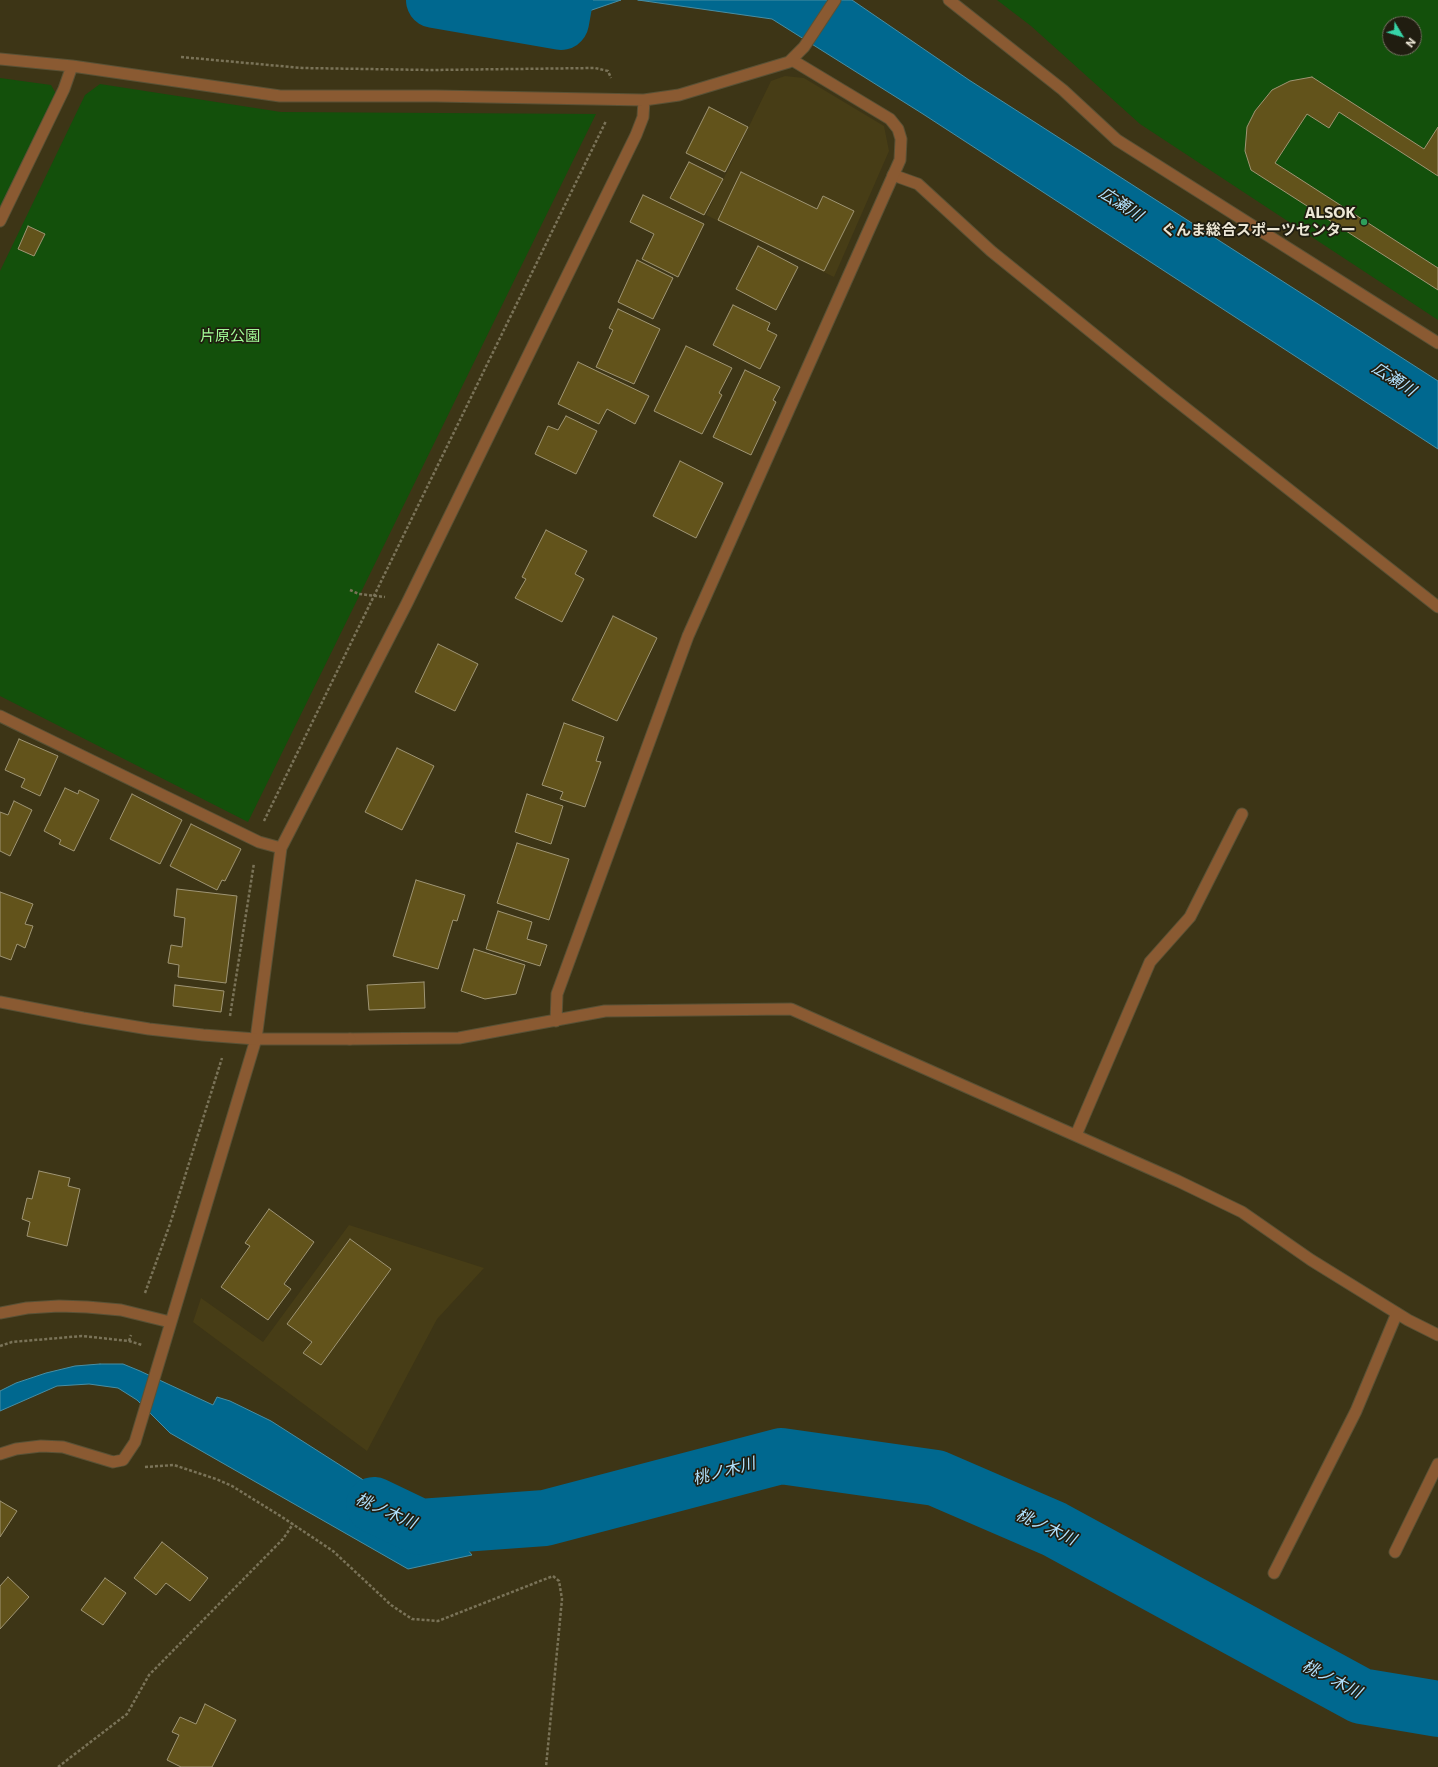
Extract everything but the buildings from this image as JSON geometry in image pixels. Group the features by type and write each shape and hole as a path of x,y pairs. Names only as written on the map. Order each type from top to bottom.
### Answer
{"street":[{"path":"0,59 72,66 280,96 436,96 644,100 679,95 789,62 804,47 835,0"},
{"path":"949,0 1063,90 1117,140 1438,343"},
{"path":"556,1021 557,994 688,636 900,160 901,139 898,129 890,119 792,60"},
{"path":"0,221 64,89 72,66"},
{"path":"0,1454 16,1449 63,1447 113,1462 123,1460 135,1442 256,1039 281,848 407,603 636,135 643,117 644,100"},
{"path":"893,176 918,184 991,251 1164,391 1438,607"},
{"path":"1,720 259,842 281,848"},
{"path":"1076,1135 1150,962 1190,918 1242,814"},
{"path":"0,1002 149,1029 256,1039 459,1038 605,1011 791,1009 1076,1135 1242,1212 1311,1260 1397,1313 1438,1335"},
{"path":"0,1313 27,1308 59,1306 87,1307 121,1310 170,1322"},
{"path":"1274,1574 1356,1411 1397,1313"},
{"path":"1395,1552 1438,1464"}],"path":[{"path":"178,57 302,68 432,70 595,68 608,71 613,82"},
{"path":"264,821 609,117"},
{"path":"350,590 373,597 389,598 407,603"},
{"path":"230,1016 254,863"},
{"path":"142,1299 170,1224 221,1064"},
{"path":"0,1346 12,1342 82,1336 129,1341 143,1345"},
{"path":"123,1460 147,1468 174,1465 232,1486 333,1551 391,1605 412,1619 438,1621 553,1576 559,1581 562,1599 546,1767"},
{"path":"58,1767 126,1714 149,1675 283,1539 292,1524"}],"shaded area":[{"path":"785,76 804,78 884,126 889,151 834,277 706,215 771,81"},
{"path":"349,1225 484,1268 437,1319 367,1451 193,1322 201,1298 263,1342"}],"green space":[{"name":"ALSOK ぐんま総合スポーツセンター","path":"997,0 1438,0 1438,320 1140,124 1031,26"},
{"path":"0,78 51,85 58,97 0,216"},
{"name":"片原公園","path":"100,84 281,112 596,114 248,822 0,696 0,271 85,95"}],"water":[{"path":"586,0 621,0 589,11"},
{"name":"広瀬川","path":"638,0 852,0 969,80 1438,381 1438,449 923,114 772,19"},
{"path":"123,1364 213,1405 217,1397 230,1401 271,1421 368,1483 394,1494 428,1503 472,1555 408,1569 170,1433 137,1400 118,1388 89,1384 57,1386 0,1411 0,1391 16,1383 46,1373 75,1366"}],"waterway":[{"path":"434,0 561,22 565,0"},
{"name":"桃ノ木川","path":"374,1505 420,1527 545,1518 781,1456 936,1478 1054,1529 1361,1696 1438,1709"}],"place":[{"name":"ALSOK ぐんま総合スポーツセンター","path":"1364,222"}]}
